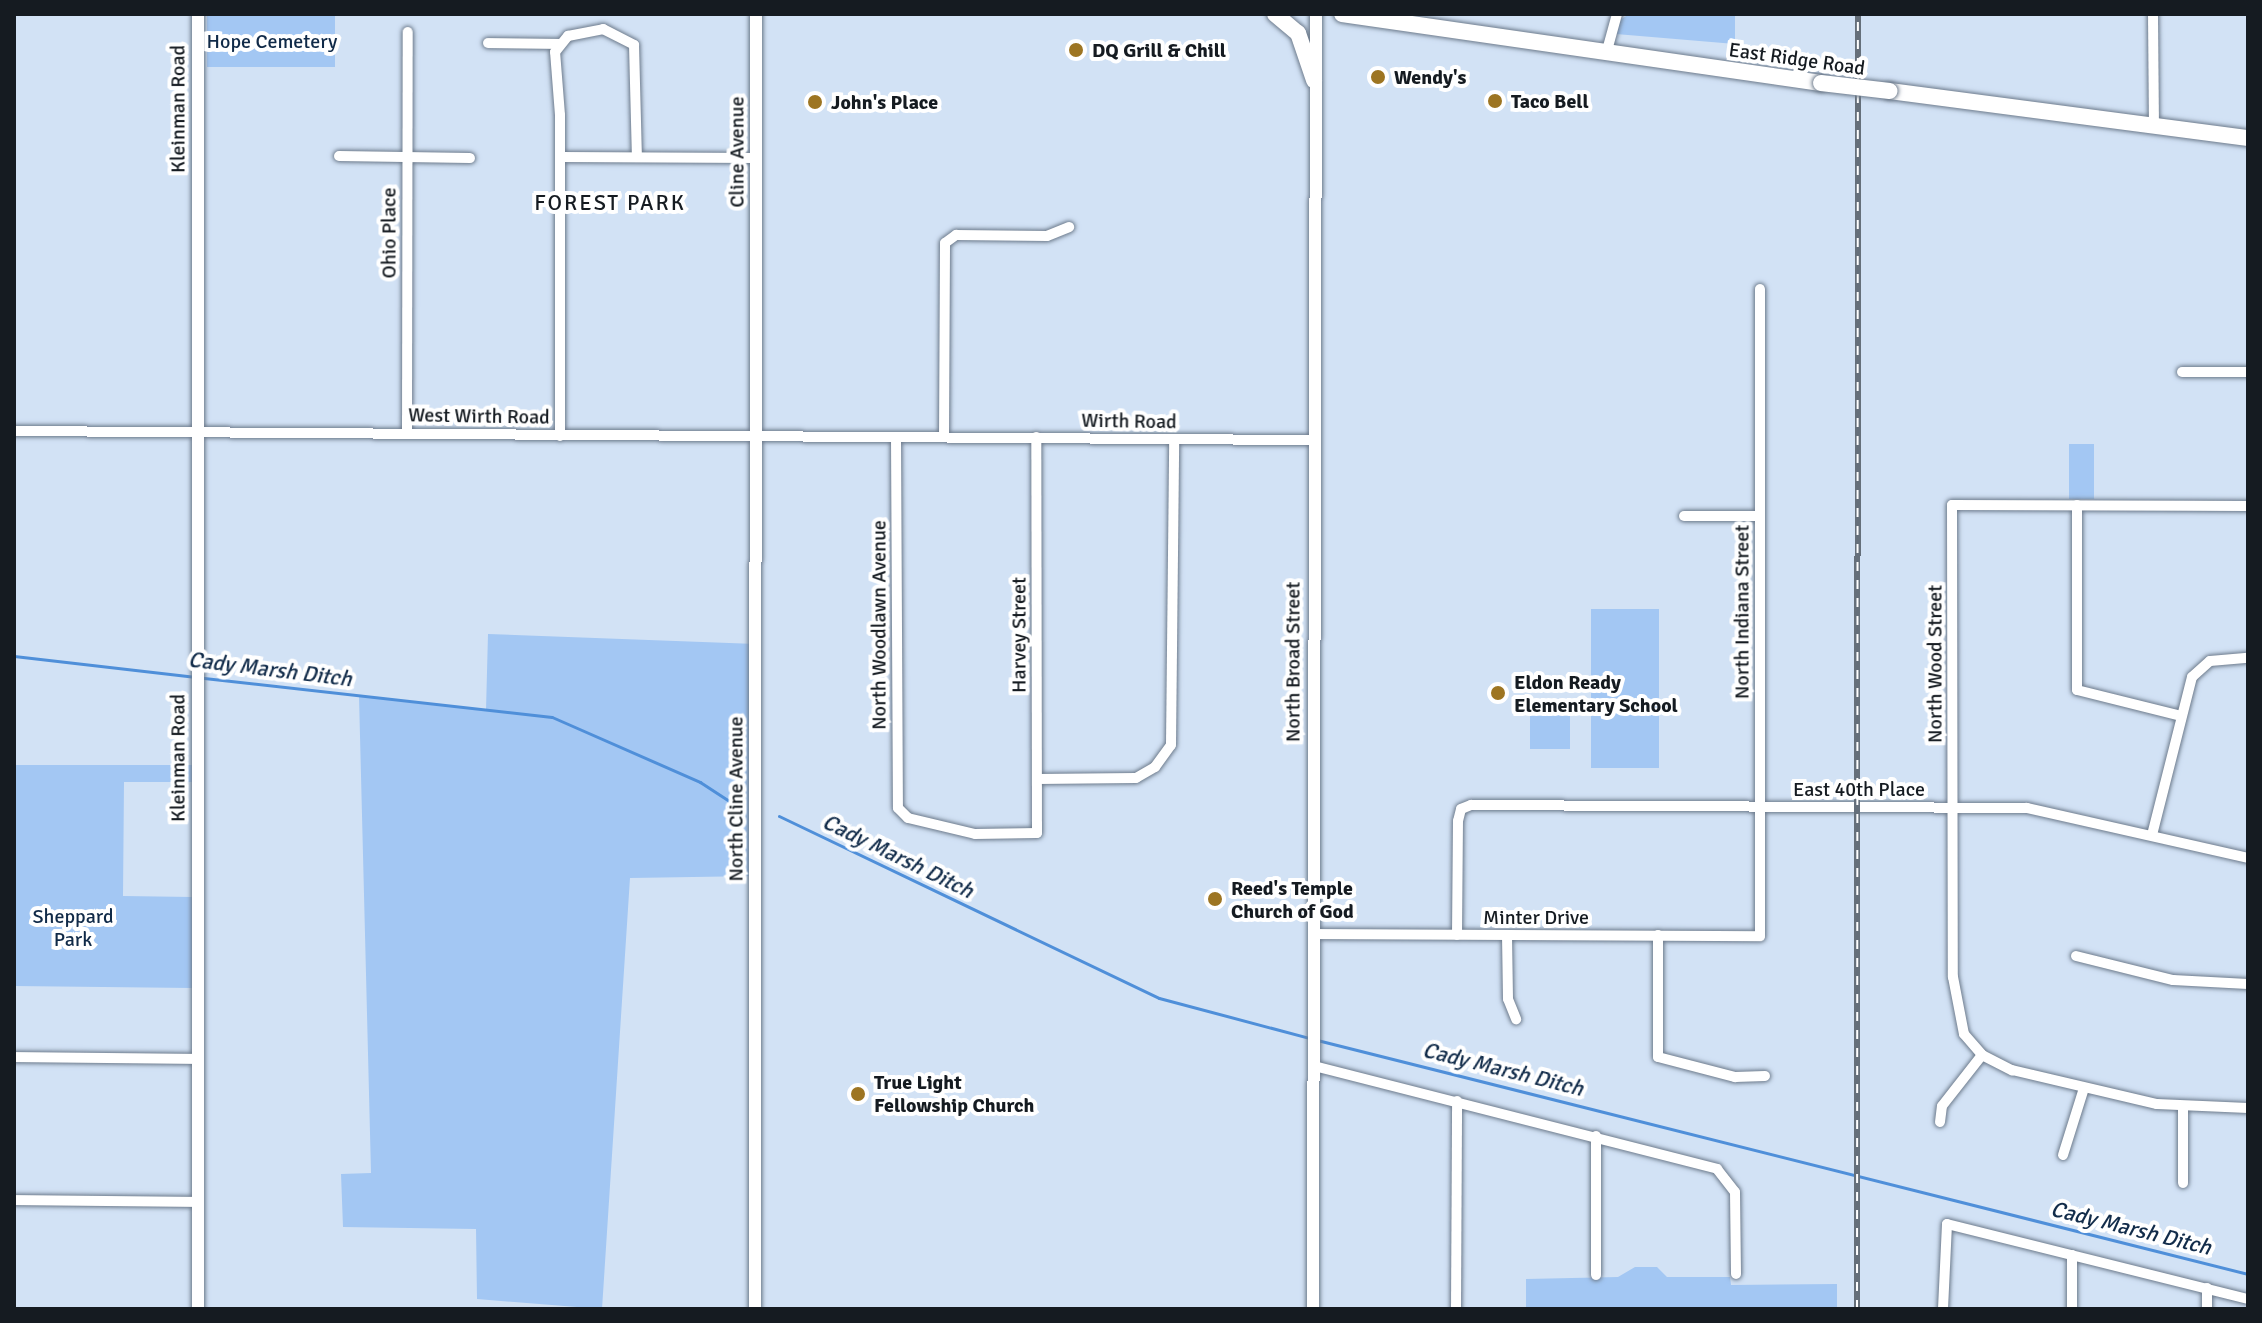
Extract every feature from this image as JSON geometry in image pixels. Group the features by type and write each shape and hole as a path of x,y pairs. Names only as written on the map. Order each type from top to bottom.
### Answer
{"main road":[{"path":"1275,14 1298,33 1314,80"},
{"name":"East Ridge Road","path":"1342,14 1606,54 2248,138"}],"street":[{"name":"Kleinman Road","path":"198,14 198,1309"},
{"name":"Cline Avenue","path":"756,14 757,290"},
{"name":"North Broad Street","path":"1313,1309 1316,14"},
{"path":"1606,54 1617,14"},
{"path":"2153,14 2154,126"},
{"path":"488,43 559,44 593,28 616,32 634,45 637,157"},
{"name":"Ohio Place","path":"407,433 408,32"},
{"path":"559,44 555,85 560,157 560,436"},
{"path":"339,156 470,158"},
{"path":"560,157 757,158"},
{"path":"944,437 946,241 956,235 1047,236 1069,227"},
{"name":"North Indiana Street","path":"1760,289 1760,936"},
{"name":"North Cline Avenue","path":"755,1309 757,290"},
{"path":"2182,372 2248,372"},
{"name":"West Wirth Road","path":"14,431 944,437"},
{"name":"North Woodlawn Avenue","path":"896,437 900,813 968,833 1037,833"},
{"name":"Wirth Road","path":"944,437 1313,440"},
{"name":"Harvey Street","path":"1036,437 1037,833"},
{"path":"1037,779 1136,778 1163,759 1175,725 1174,440"},
{"name":"North Wood Street","path":"1982,1055 1964,1034 1955,1007 1952,505 2077,505"},
{"path":"2181,716 2077,690 2077,505 2248,506"},
{"path":"1684,516 1760,516"},
{"path":"2152,835 2181,716 2196,671 2219,659 2248,658"},
{"name":"East 40th Place","path":"1457,935 1458,821 1465,807 2048,811 2248,858"},
{"name":"Minter Drive","path":"1313,934 1760,936"},
{"path":"1507,935 1508,999 1516,1019"},
{"path":"1658,935 1658,1057 1735,1077 1765,1076"},
{"path":"2076,956 2173,980 2248,984"},
{"path":"1940,1122 1942,1106 1982,1055 2012,1070 2084,1088 2183,1107 2248,1108"},
{"path":"14,1057 199,1059"},
{"path":"1314,1066 1698,1162 1729,1179 1736,1199 1736,1274"},
{"path":"2063,1155 2084,1088"},
{"path":"1456,1309 1457,1101"},
{"path":"2183,1107 2183,1183"},
{"path":"1596,1136 1596,1275"},
{"path":"14,1200 198,1202"},
{"path":"1943,1309 1945,1225 2248,1299"},
{"path":"2072,1255 2072,1309"},
{"path":"2207,1288 2207,1309"}],"green space":[{"name":"Hope Cemetery","path":"207,14 335,14 335,67 207,67"},
{"path":"1629,14 1735,14 1735,44 1616,34 1619,21"},
{"path":"2069,444 2094,444 2094,499 2069,499"},
{"path":"1591,609 1659,609 1659,768 1591,768"},
{"path":"488,634 756,644 756,876 630,878 602,1309 477,1299 476,1229 343,1227 341,1174 371,1173 359,696 486,710"},
{"path":"1530,708 1570,708 1570,749 1530,749"},
{"name":"Sheppard Park","path":"14,765 192,765 192,782 124,782 123,896 192,897 192,988 14,986"},
{"path":"1635,1267 1657,1267 1667,1277 1730,1277 1731,1285 1837,1284 1837,1309 1526,1309 1526,1279 1618,1277"}],"waterway":[{"name":"Cady Marsh Ditch","path":"14,656 196,677"},
{"name":"Cady Marsh Ditch","path":"204,678 552,717 700,782 740,808"},
{"name":"Cady Marsh Ditch","path":"779,816 1159,998 1309,1038"},
{"name":"Cady Marsh Ditch","path":"1317,1040 2248,1274"}],"railway":[{"path":"1857,1309 1858,14"}],"place":[{"name":"DQ Grill & Chill","path":"1076,50"},
{"name":"Wendy's","path":"1378,77"},
{"name":"Taco Bell","path":"1495,101"},
{"name":"John's Place","path":"815,102"},
{"name":"Eldon Ready Elementary School","path":"1498,693"},
{"name":"Reed's Temple Church of God","path":"1215,899"},
{"name":"True Light Fellowship Church","path":"858,1094"}],"district":[{"name":"FOREST PARK","path":"610,203"}]}
